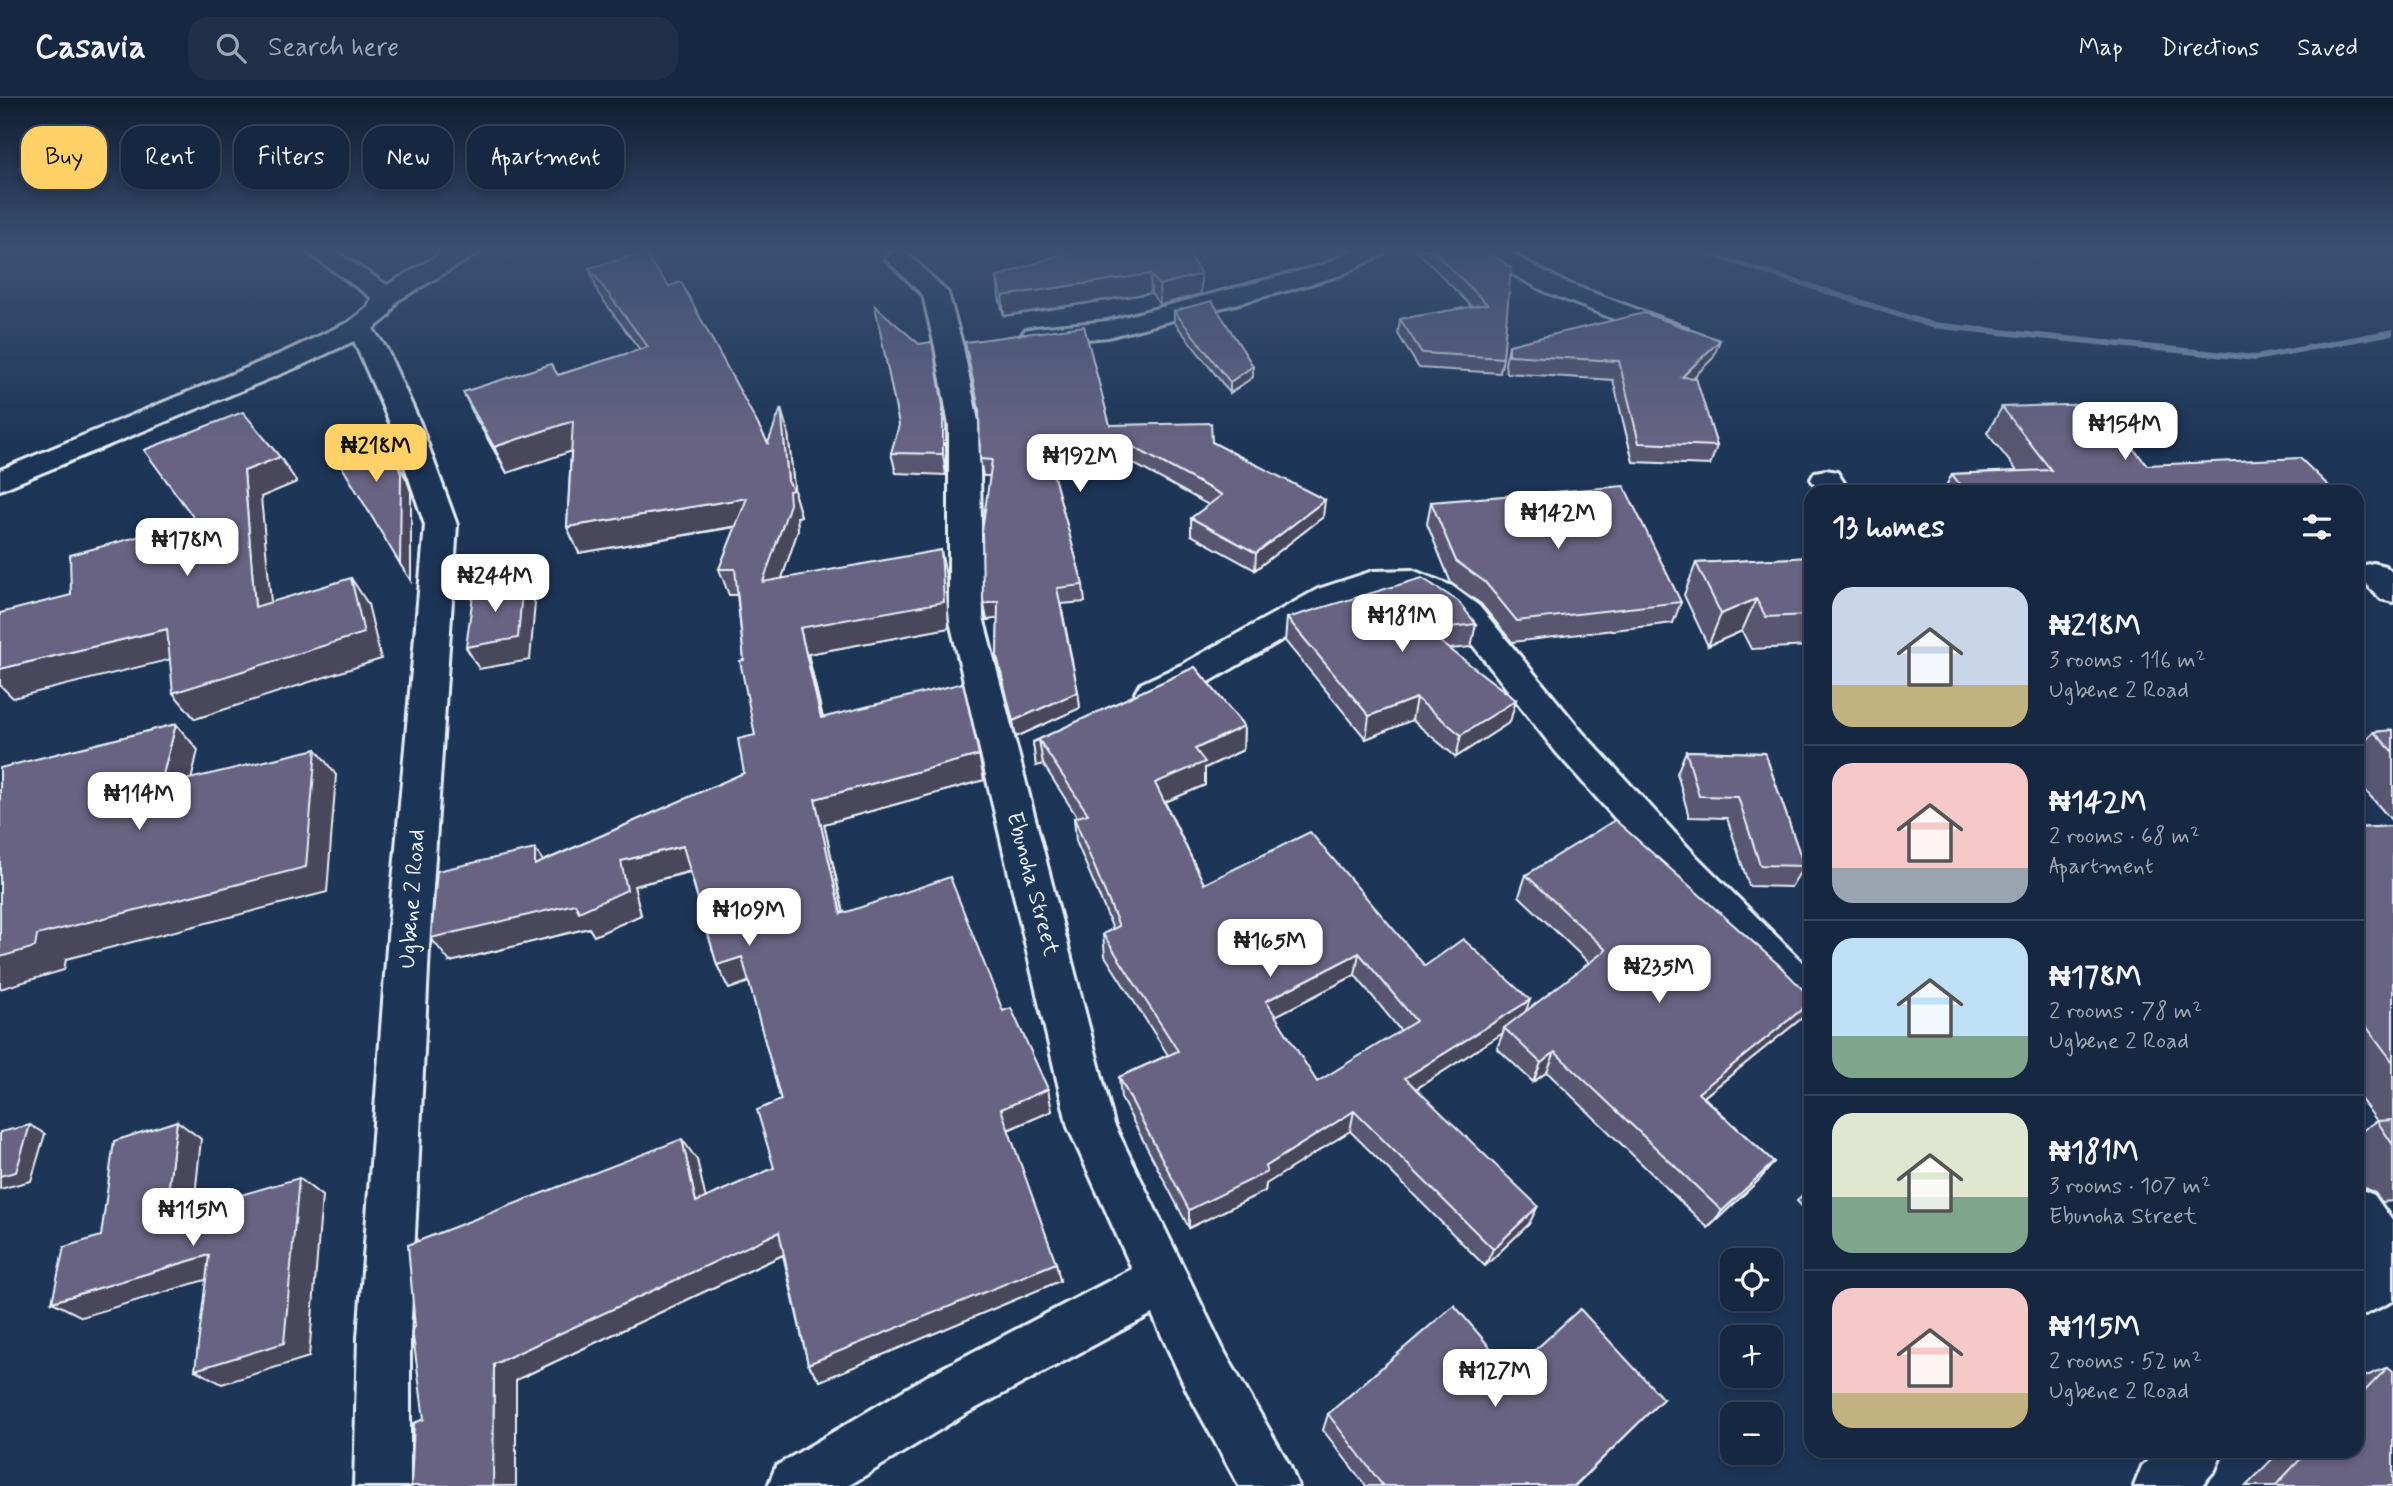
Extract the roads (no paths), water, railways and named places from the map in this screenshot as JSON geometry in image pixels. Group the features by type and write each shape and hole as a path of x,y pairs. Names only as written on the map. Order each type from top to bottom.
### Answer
{"street":[{"path":"0,481 290,360 359,328 376,314"},
{"name":"Ebunoha Street","path":"946,314 963,345 966,617 1014,758 1020,846 1046,938 1091,1126 1206,1373 1270,1486"},
{"path":"1004,340 1108,329 1166,314"},
{"path":"1625,314 1681,335"},
{"name":"Ugbene 2 Road","path":"359,328 372,348 405,423 441,525 408,948 384,1338 382,1486"},
{"path":"1122,708 1194,674 1330,597 1373,582 1412,581 1440,594 1467,614 1569,742 1683,868 1804,993"},
{"path":"2364,1222 2393,1266"},
{"path":"2364,1289 2393,1273"},
{"path":"796,1486 948,1394 1164,1280"},
{"path":"2162,1486 2189,1458"}],"waterway":[{"path":"1896,314 1931,325 2255,358 2393,332"}]}
